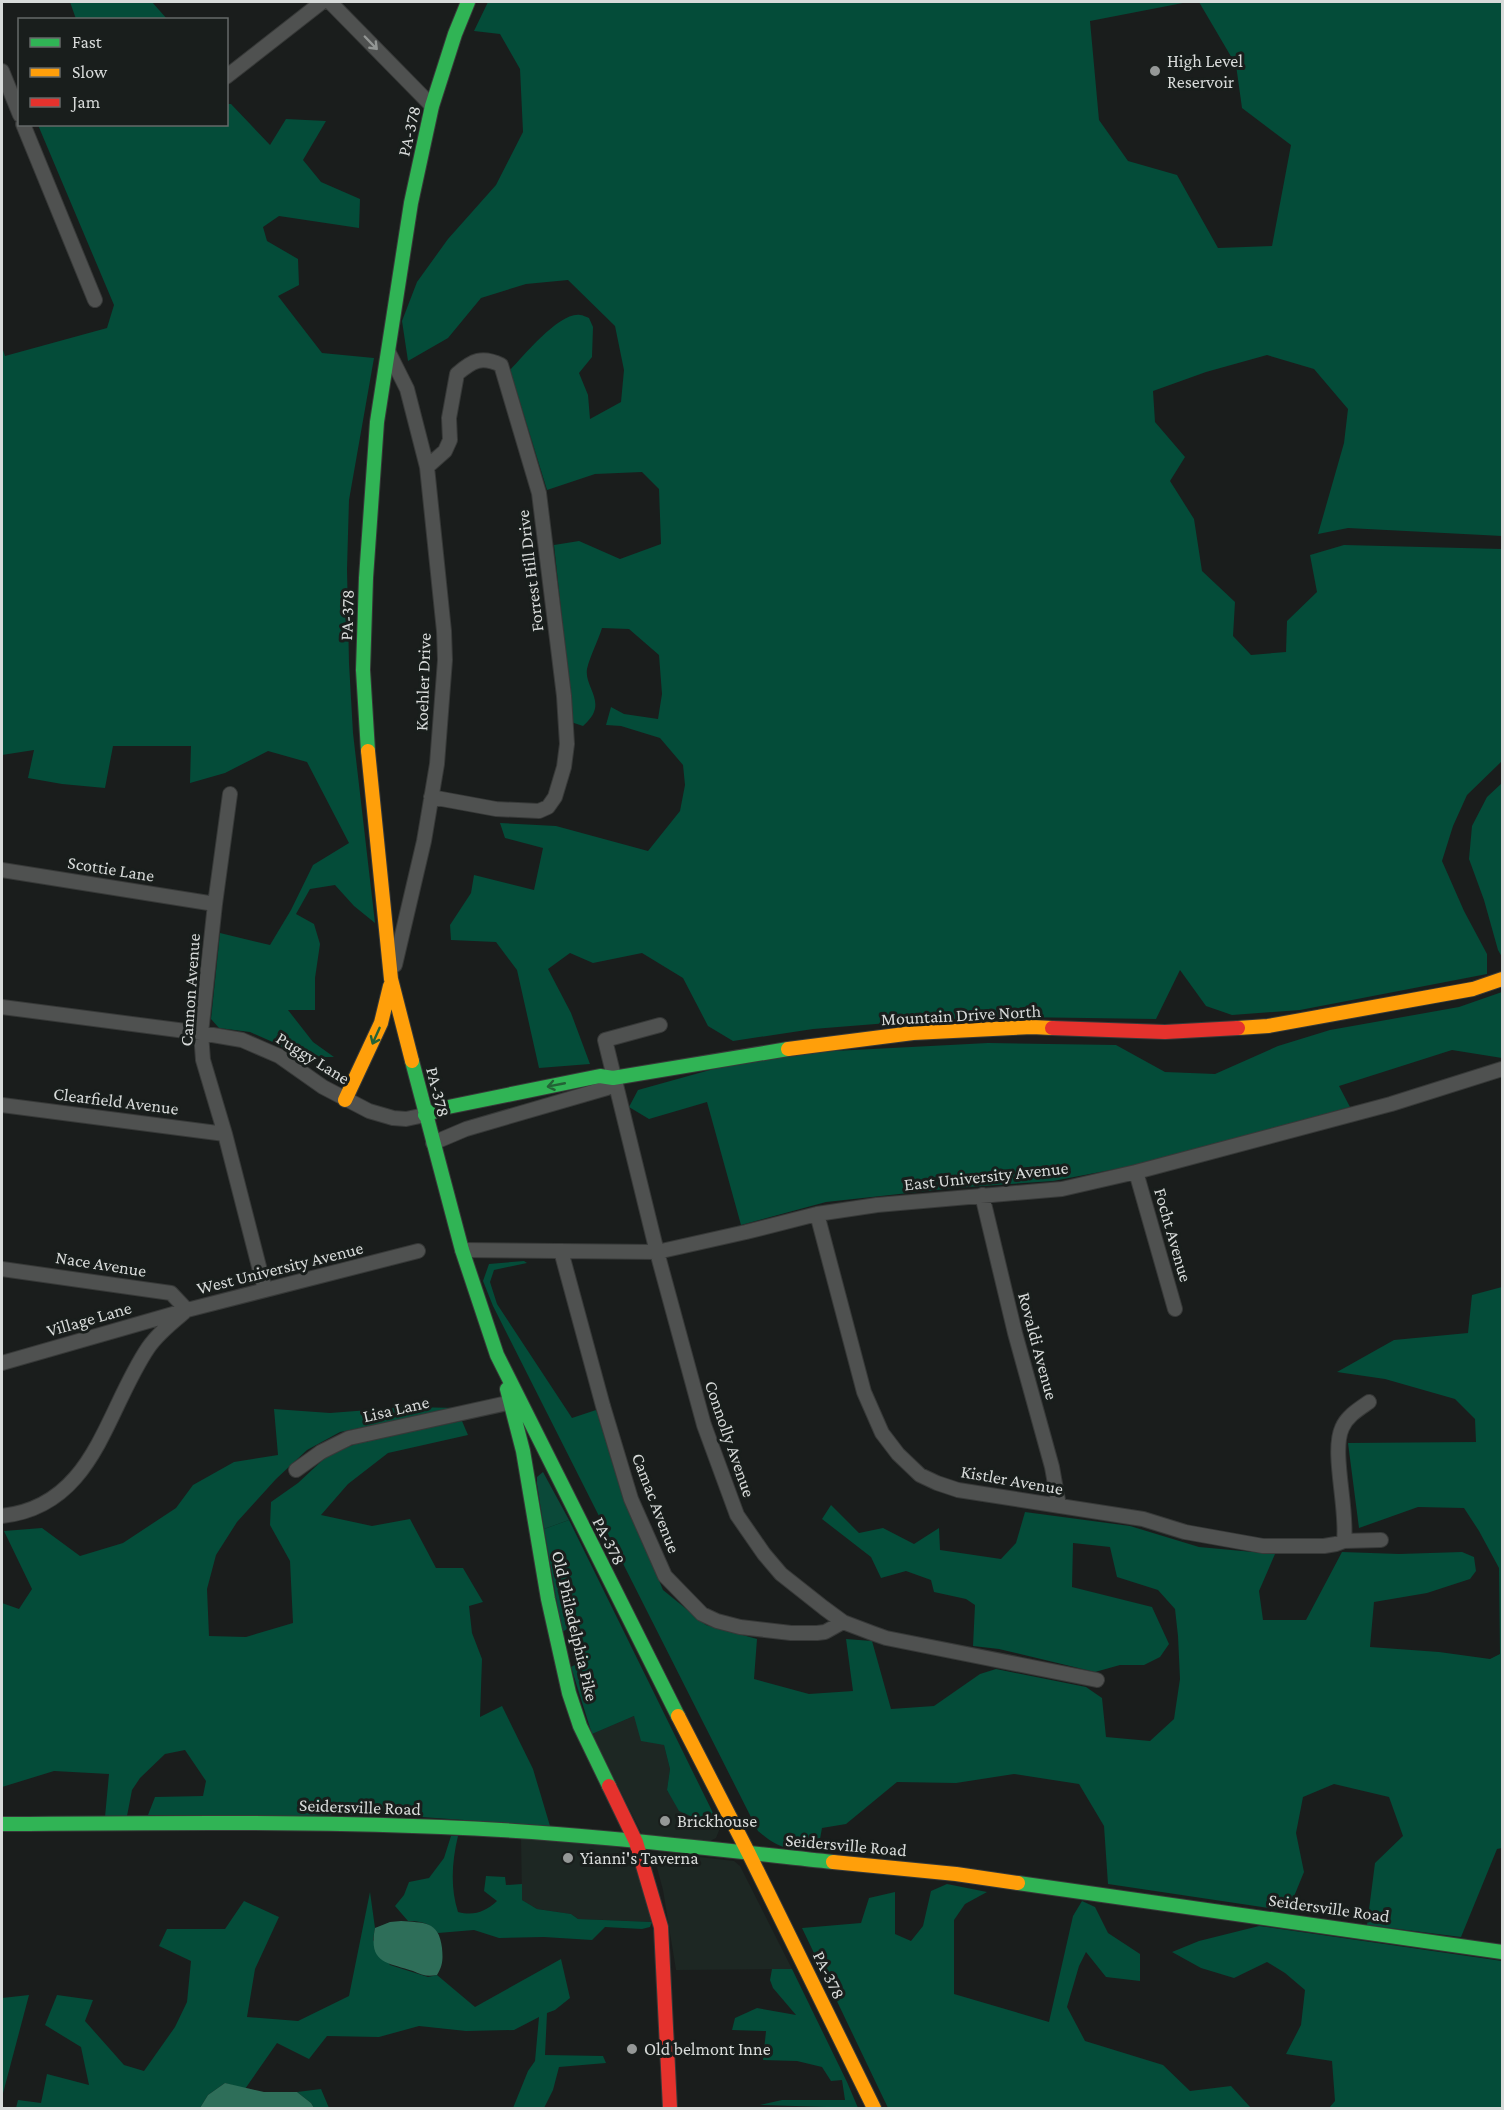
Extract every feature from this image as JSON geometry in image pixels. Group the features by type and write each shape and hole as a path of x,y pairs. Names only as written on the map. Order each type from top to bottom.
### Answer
{"street":[{"path":"228,75 322,2"},
{"path":"330,2 432,106"},
{"name":"PA-378","path":"468,2 455,34 432,106 411,203 377,422 366,578 363,670 370,777 391,979 462,1250 496,1355 749,1854 874,2109"},
{"path":"2,71 18,110"},
{"path":"25,126 95,300"},
{"name":"Koehler Drive","path":"389,353 407,388 427,468 445,660 437,764 410,902 391,979"},
{"name":"Forrest Hill Drive","path":"427,468 445,451 450,440 449,418 457,374 474,361 491,361 501,366 539,493 564,696 567,744 564,767 555,797 539,811 496,809 431,797"},
{"name":"Cannon Avenue","path":"230,794 201,1033 203,1059 225,1134 265,1290"},
{"name":"Scottie Lane","path":"2,870 215,904"},
{"path":"345,1100 381,1023 391,979"},
{"name":"Mountain Drive North","path":"425,1115 448,1107 600,1076 613,1078 807,1046 913,1033 1032,1027 1165,1032 1268,1026 1473,988 1503,979"},
{"name":"Puggy Lane","path":"2,1007 242,1040 279,1056 345,1100 369,1111 406,1119 425,1115"},
{"name":"Connolly Avenue","path":"660,1024 605,1040 657,1252 702,1418 723,1482 737,1515 781,1574 843,1622 886,1638 1097,1680"},
{"name":"East University Avenue","path":"462,1250 657,1252 818,1214 877,1205 1052,1190 1136,1172 1391,1104 1503,1069"},
{"path":"433,1143 466,1129 607,1088 613,1078"},
{"name":"Clearfield Avenue","path":"2,1105 225,1134"},
{"name":"Focht Avenue","path":"1136,1172 1175,1309"},
{"name":"Rovaldi Avenue","path":"982,1195 1018,1344 1052,1467 1059,1506"},
{"name":"Kistler Avenue","path":"818,1214 864,1392 882,1433 914,1470 937,1483 972,1493 1143,1520 1185,1532 1263,1546 1324,1546 1344,1541 1381,1540"},
{"name":"West University Avenue","path":"2,1516 25,1512 48,1502 78,1476 95,1451 132,1375 149,1347 169,1325 187,1310 418,1251"},
{"name":"Camac Avenue","path":"561,1251 631,1499 666,1576 702,1614 740,1627 817,1633 825,1632 843,1622"},
{"name":"Nace Avenue","path":"2,1269 171,1293 187,1310"},
{"name":"Village Lane","path":"2,1363 187,1310"},
{"name":"Old Philadelphia Pike","path":"496,1355 512,1402 523,1451 550,1610 569,1693 580,1726 636,1842 661,1927 670,2109"},
{"name":"Lisa Lane","path":"296,1470 321,1452 350,1438 512,1402"},
{"path":"1344,1541 1346,1524 1338,1440 1347,1421 1369,1402"},
{"name":"Seidersville Road","path":"2,1824 383,1825 455,1828 721,1849 749,1854 956,1874 1503,1952"}],"shaded area":[{"path":"70,2 152,2 166,18 76,18"},
{"path":"488,2 1188,2 1090,21 1099,120 1128,161 1177,175 1218,248 1272,246 1291,145 1242,108 1236,65 1199,2 1502,2 1502,536 1348,528 1318,534 1344,443 1348,409 1314,369 1267,355 1206,372 1153,391 1155,422 1185,457 1170,481 1194,519 1202,571 1235,602 1233,636 1251,655 1286,652 1287,621 1317,592 1310,555 1344,545 1502,549 1502,761 1467,795 1453,826 1442,861 1464,911 1487,954 1487,974 1300,1010 1232,1015 1206,1006 1180,970 1156,1019 1011,1017 901,1022 813,1029 733,1041 708,1026 683,978 642,953 593,963 570,953 548,969 571,1013 590,1064 539,1068 517,970 496,942 451,940 450,925 471,893 474,875 534,890 543,848 505,838 500,823 556,826 648,851 680,811 685,785 683,765 660,738 621,726 606,725 611,707 624,714 658,719 662,694 659,655 629,629 602,628 587,669 595,710 583,726 571,722 570,692 554,545 579,541 620,559 661,544 659,489 642,472 595,474 547,490 510,370 542,336 562,320 580,315 589,318 593,327 592,357 579,373 588,395 590,419 621,402 624,370 615,326 568,280 526,284 481,298 448,338 408,361 402,321 417,282 448,239 496,185 523,132 520,69 500,34 474,31"},
{"path":"228,104 231,104 270,145 286,119 326,121 303,160 321,182 360,199 359,228 279,216 263,227 267,241 298,259 299,285 278,296 322,353 374,358 349,500 347,569 353,733 375,923 354,906 335,885 310,889 296,914 314,924 320,944 315,978 315,1010 288,1010 313,1042 334,1057 300,1057 250,1032 219,1028 211,1019 220,933 270,945 291,910 313,865 349,843 307,762 268,751 225,773 190,783 191,746 113,746 105,788 28,778 34,750 2,755 2,347 5,356 107,328 114,305 38,126 228,126"},
{"path":"1502,783 1502,957 1469,859 1472,826 1487,797"},
{"path":"1502,992 1502,1058 1452,1050 1339,1086 1350,1107 1142,1164 1053,1181 954,1188 826,1202 741,1225 707,1102 649,1119 629,1107 638,1090 717,1068 815,1052 988,1043 1116,1045 1165,1072 1215,1074 1278,1046 1330,1030 1459,1007"},
{"path":"524,1261 527,1263 494,1270 490,1282 497,1304 572,1418 596,1410 610,1441 628,1505 663,1590 706,1625 757,1639 754,1679 809,1694 853,1691 846,1639 872,1641 891,1709 934,1706 980,1674 996,1669 1086,1687 1102,1698 1106,1737 1150,1741 1174,1719 1180,1679 1175,1609 1158,1590 1117,1577 1110,1547 1073,1543 1072,1587 1152,1607 1169,1644 1160,1657 1144,1665 1120,1665 1095,1672 999,1649 973,1646 975,1605 966,1599 934,1592 931,1580 906,1571 881,1578 871,1557 822,1519 831,1505 859,1533 883,1528 914,1544 939,1528 940,1550 1001,1559 1016,1543 1025,1512 1130,1526 1199,1547 1275,1554 1259,1591 1263,1620 1306,1620 1342,1552 1399,1554 1462,1552 1474,1557 1476,1571 1470,1579 1427,1593 1374,1602 1370,1647 1439,1652 1490,1659 1500,1654 1499,1568 1464,1508 1418,1507 1359,1528 1348,1443 1476,1442 1475,1419 1455,1399 1385,1379 1337,1372 1394,1340 1468,1333 1472,1295 1502,1287 1502,1848 1497,1849 1461,1937 1367,1925 1375,1863 1403,1836 1389,1797 1334,1784 1303,1797 1296,1833 1304,1872 1288,1911 1108,1884 1104,1826 1079,1784 1014,1774 956,1783 897,1782 846,1824 822,1828 818,1850 785,1848 766,1837 758,1831 493,1306 483,1281 489,1264"},
{"path":"408,1407 459,1408 340,1432 307,1450 276,1479 237,1522 216,1555 207,1589 209,1636 246,1637 293,1623 290,1561 270,1525 271,1502 298,1483 327,1456 360,1442 462,1421 468,1435 388,1453 348,1484 321,1515 372,1526 410,1519 436,1568 463,1568 483,1602 469,1606 472,1633 482,1659 480,1717 502,1706 533,1769 550,1826 379,1814 148,1815 155,1797 203,1796 206,1781 185,1750 165,1754 140,1778 132,1790 127,1816 105,1817 109,1774 54,1771 2,1787 2,1603 19,1609 32,1589 4,1531 42,1528 80,1556 123,1543 176,1508 193,1485 234,1462 278,1455 274,1409 330,1413"},
{"path":"543,1472 569,1520 544,1529 537,1484 537,1477"},
{"path":"569,1520 715,1817 702,1821 679,1811 667,1790 670,1769 664,1745 641,1741 634,1716 592,1734 571,1667 586,1659 576,1624 562,1632 544,1529"},
{"path":"634,1716 664,1745 670,1769 667,1791 702,1821 715,1817 720,1828 716,1838 708,1842 642,1834 592,1734"},
{"path":"451,1836 458,1836 453,1874 458,1912 474,1913 493,1905 497,1901 484,1891 486,1876 505,1877 506,1885 522,1884 522,1900 537,1909 571,1914 578,1919 652,1922 650,1927 642,1929 605,1927 592,1940 544,1937 499,1938 474,1930 438,1933 425,1923 408,1921 395,1906 404,1895 409,1882 429,1878 444,1858"},
{"path":"521,1838 614,1846 626,1851 632,1855 652,1922 578,1919 571,1914 537,1909 522,1900"},
{"path":"663,1853 734,1861 740,1866 792,1969 676,1970 663,1890 656,1864 656,1856"},
{"path":"947,1884 987,1892 965,1904 954,1920 954,1994 1049,2022 1073,1916 1082,1901 1095,1907 1108,1933 1140,1954 1140,1981 1106,1977 1086,1952 1079,1966 1067,2007 1085,2041 1163,2065 1190,2091 1231,2086 1251,2108 888,2108 802,1928 861,1923 869,1898 895,1892 895,1934 911,1941 923,1926 931,1891"},
{"path":"370,1892 375,1928 373,1940 390,1965 428,1977 437,1975 475,2007 561,1959 570,1998 555,2010 547,2013 545,2055 603,2056 606,2063 559,2067 553,2090 544,2108 513,2108 528,2071 535,2061 539,2017 514,2030 466,2031 419,2026 379,2037 327,2036 309,2059 277,2043 245,2089 225,2083 208,2095 200,2108 16,2108 18,2100 41,2103 47,2074 89,2085 81,2047 45,2025 57,1995 93,2000 85,2021 124,2065 144,2071 175,2027 187,2002 191,1961 159,1946 167,1929 225,1929 244,1901 279,1917 255,1969 247,2017 298,2021 349,1996"},
{"path":"390,1922 423,1923 437,1932 442,1955 437,1975 422,1975 388,1963 377,1955 374,1949 375,1928"},
{"path":"1259,1926 1502,1961 1502,2108 1329,2108 1335,2101 1332,2061 1286,2054 1301,2025 1305,1990 1285,1973 1267,1962 1234,1978 1201,1968 1172,1952 1199,1941"},
{"path":"772,1969 792,1969 858,2108 760,2105 782,2100 845,2100 842,2080 831,2081 822,2067 797,2061 763,2060 766,2031 732,2030 735,2018 757,2008 796,2015 773,1988 770,1980"},
{"path":"29,1995 2,2097 2,1998"},
{"path":"225,2083 264,2092 297,2092 314,2108 200,2108 208,2095"},
{"path":"321,2089 329,2108 314,2108 297,2092"}],"traffic: fast":[{"path":"368,751 363,670 366,578 377,422 411,203 432,106 455,34 468,2"},
{"path":"425,1115 448,1107 600,1076 613,1078 788,1049"},
{"path":"412,1061 462,1250 497,1355 678,1716"},
{"path":"507,1389 523,1451 548,1599 569,1693 580,1726 609,1786"},
{"path":"2,1824 276,1823 490,1829 686,1846 833,1862"},
{"path":"1018,1883 1502,1952"}],"traffic: slow":[{"path":"368,751 391,979 412,1061"},
{"path":"1238,1028 1268,1026 1473,989 1502,979"},
{"path":"345,1100 381,1023 390,986"},
{"path":"788,1049 913,1033 1052,1028"},
{"path":"678,1716 874,2108"},
{"path":"833,1862 956,1874 1018,1883"}],"traffic: jam":[{"path":"1052,1028 1165,1032 1238,1028"},
{"path":"609,1786 636,1842 661,1927 670,2108"}],"place":[{"name":"High Level Reservoir","path":"1155,71"},
{"name":"Brickhouse","path":"665,1821"},
{"name":"Yianni's Taverna","path":"568,1858"},
{"name":"Old belmont Inne","path":"632,2049"}]}
